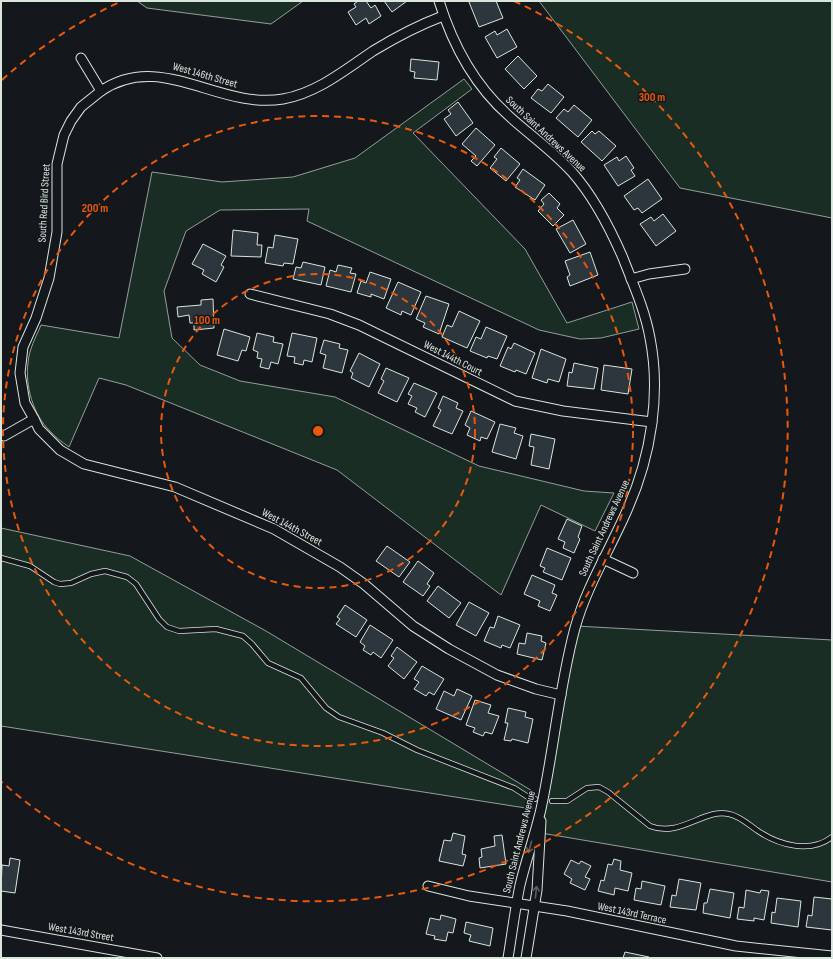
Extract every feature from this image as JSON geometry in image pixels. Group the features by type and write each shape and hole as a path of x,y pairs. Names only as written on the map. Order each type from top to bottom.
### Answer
{"street":[{"name":"South Saint Andrews Avenue","path":"439,1 456,48 480,84 500,108 560,161 583,186 612,234 631,279 645,318 653,355 654,394 652,422 647,448 636,488 588,592 576,626 561,694 540,810 516,904 508,958"},
{"name":"West 146th Street","path":"101,91 121,80 153,76 168,77 213,92 247,99 282,99 306,92 334,79 388,42 421,24 444,16"},
{"path":"81,58 101,91"},
{"name":"South Red Bird Street","path":"34,419 25,403 20,373 23,347 36,318 49,278 57,232 57,164 64,135 70,121 81,107 101,91"},
{"path":"631,279 649,274 685,269"},
{"name":"West 144th Court","path":"250,294 330,314 359,325 515,401 563,412 652,422"},
{"path":"4,436 34,419"},
{"name":"West 144th Street","path":"34,419 39,429 60,450 84,464 175,487 274,529 340,567 364,584 413,626 449,649 497,675 536,689 561,694"},
{"path":"603,559 633,573"},
{"path":"526,958 535,907 541,833 540,810"},
{"name":"West 143rd Terrace","path":"428,886 469,896 567,911 736,946 832,956"},
{"name":"West 143rd Street","path":"1,930 157,958"}],"lane":[{"path":"1,558 37,568 54,582 60,584 71,583 92,574 105,572 127,577 136,584 159,619 168,627 179,631 216,630 242,636 252,644 268,663 301,678 326,708 340,717 383,733 417,750 514,788 528,797 535,799"},
{"path":"552,801 567,801 588,788 598,787 608,792 656,828 667,829 683,826 716,814 727,813 735,816 767,837 792,845 812,846 821,844 832,836"}],"green space":[{"path":"137,1 303,1 271,24 147,8"},
{"path":"539,1 832,1 832,218 680,188"},
{"path":"464,79 472,89 413,133 525,249 567,323 632,302 639,329 601,338 580,339 539,330 307,221 309,209 220,210 186,231 164,291 172,338 200,365 240,381 335,397 479,466 584,491 614,493 595,531 541,505 501,595 337,470 126,385 99,378 69,447 54,435 44,424 35,408 29,390 27,372 31,348 41,325 119,338 152,172 222,182 293,177 355,158"},
{"path":"1,528 130,556 266,631 534,792 532,809 1,726"},
{"path":"576,626 832,640 832,882 541,833"}],"building":[{"path":"358,1 366,1 371,8 375,5 381,16 369,24 366,18 356,25 348,12 356,7 354,4"},
{"path":"384,1 407,1 392,12"},
{"path":"496,1 503,18 479,27 469,2"},
{"path":"507,29 517,47 497,58 485,37 495,31 497,35"},
{"path":"518,56 537,76 524,89 505,69"},
{"path":"411,59 439,62 437,80 414,78 415,72 410,71"},
{"path":"548,84 564,97 551,113 531,98 538,89 542,91"},
{"path":"458,102 473,123 456,136 444,119 451,114 448,110"},
{"path":"574,105 592,120 578,137 556,118 564,109 568,112"},
{"path":"476,128 495,145 477,166 471,161 476,156 462,144"},
{"path":"592,131 595,134 599,131 616,146 602,161 581,142"},
{"path":"501,148 520,164 506,181 490,168 497,159 494,157"},
{"path":"626,156 634,168 631,170 635,176 618,186 604,165 617,157 619,161"},
{"path":"523,169 545,185 535,200 515,187 520,180 517,178"},
{"path":"648,179 662,199 642,213 638,208 634,210 624,196"},
{"path":"549,193 560,204 557,208 564,215 553,226 538,211 544,204 541,200"},
{"path":"663,214 676,231 656,246 640,224 651,217 654,221"},
{"path":"573,220 586,244 570,253 556,229"},
{"path":"233,230 258,233 257,245 262,245 261,257 231,256"},
{"path":"275,235 298,239 293,264 284,263 283,266 265,263 268,247 273,248"},
{"path":"203,244 226,256 221,265 224,267 216,282 202,274 204,270 192,264"},
{"path":"590,252 598,275 570,286 567,277 570,275 565,261"},
{"path":"303,262 325,267 321,285 293,279 296,267 301,268"},
{"path":"338,265 352,268 350,273 356,274 351,292 326,286 330,270 336,272"},
{"path":"370,272 391,279 384,299 371,294 371,297 357,293 361,281 366,283"},
{"path":"398,282 421,292 411,315 402,311 401,315 386,308"},
{"path":"426,296 449,304 439,334 423,327 425,323 416,319"},
{"path":"213,299 214,328 194,330 194,323 190,323 189,315 178,317 177,307 201,305 201,300"},
{"path":"459,311 480,321 467,348 442,337 447,325 452,327"},
{"path":"486,327 507,336 497,359 488,356 487,358 470,351 476,337 481,339"},
{"path":"224,329 250,337 246,351 242,350 238,361 217,355"},
{"path":"257,333 274,337 273,342 283,344 278,364 271,362 269,369 260,367 262,359 257,358 258,352 253,350"},
{"path":"292,333 317,338 312,362 304,360 303,365 294,363 295,357 287,356"},
{"path":"324,340 340,344 339,348 348,350 342,373 323,368 326,355 320,353"},
{"path":"514,343 535,353 526,374 516,370 515,372 500,366 508,347 511,349"},
{"path":"541,349 566,359 559,382 548,379 547,383 532,378"},
{"path":"359,353 380,364 369,387 351,378 353,373 350,371"},
{"path":"574,363 598,368 594,389 567,386 569,372 572,373"},
{"path":"604,365 632,369 628,394 601,390"},
{"path":"386,368 409,378 397,402 378,393 384,381 381,379"},
{"path":"414,383 437,393 425,417 415,412 417,408 408,404 412,396 408,394"},
{"path":"443,396 458,403 456,408 463,411 452,434 433,426 441,410 438,408"},
{"path":"471,411 495,422 487,439 481,437 480,441 467,435 470,428 465,425"},
{"path":"500,424 516,428 514,433 523,436 516,459 492,452"},
{"path":"531,434 555,439 549,469 531,465 534,447 529,446"},
{"path":"567,519 582,526 578,537 580,539 574,553 563,548 565,542 558,539"},
{"path":"387,546 410,562 399,577 376,561"},
{"path":"547,548 571,558 562,580 543,572 545,568 540,566"},
{"path":"418,561 434,573 427,584 430,586 423,596 403,582"},
{"path":"532,575 555,585 552,593 557,595 550,611 538,606 540,601 524,594"},
{"path":"438,586 461,603 449,618 427,601"},
{"path":"469,602 489,613 476,636 456,625"},
{"path":"345,605 367,620 356,637 336,624 340,619 337,617"},
{"path":"498,616 520,625 510,648 502,645 501,648 484,641 490,627 494,628"},
{"path":"370,625 393,640 381,658 373,652 371,655 363,650 365,646 360,642"},
{"path":"527,633 542,636 541,641 546,643 542,660 517,654 519,643 525,644"},
{"path":"397,647 417,662 404,679 388,666 394,658 391,656"},
{"path":"422,666 444,679 434,695 429,692 426,696 414,689 419,682 414,679"},
{"path":"457,689 472,696 461,720 436,709 444,691 454,696"},
{"path":"475,700 491,705 488,713 499,716 492,734 485,732 483,736 473,732 475,728 466,725"},
{"path":"508,708 526,712 525,717 533,719 528,743 512,739 511,741 504,740 508,723 505,723"},
{"path":"453,833 465,836 462,854 466,855 463,866 439,861 444,840 451,841"},
{"path":"502,835 506,864 480,868 479,858 482,857 481,849 495,846 494,836"},
{"path":"10,858 20,860 15,893 1,891 2,865 9,866"},
{"path":"614,859 621,861 620,870 632,873 628,891 615,888 614,895 598,891 601,880 604,881 608,864 612,865"},
{"path":"571,860 579,864 581,861 591,866 585,877 590,879 585,890 570,883 572,879 564,874"},
{"path":"679,879 701,883 696,910 670,907 672,895 676,896"},
{"path":"642,881 665,886 661,905 634,900 636,888 641,889"},
{"path":"710,889 734,893 730,918 703,913 704,903 707,903"},
{"path":"746,890 760,893 761,890 769,891 764,920 754,918 754,921 737,919 739,907 744,908"},
{"path":"814,897 832,899 832,930 806,927 808,915 812,916"},
{"path":"777,898 801,901 798,927 771,923 772,912 775,913"},
{"path":"441,915 456,919 453,933 448,932 446,941 434,939 435,936 426,934 430,918 440,920"},
{"path":"466,922 493,928 490,946 469,941 471,935 464,933"},
{"path":"625,952 649,957 623,958"}]}
